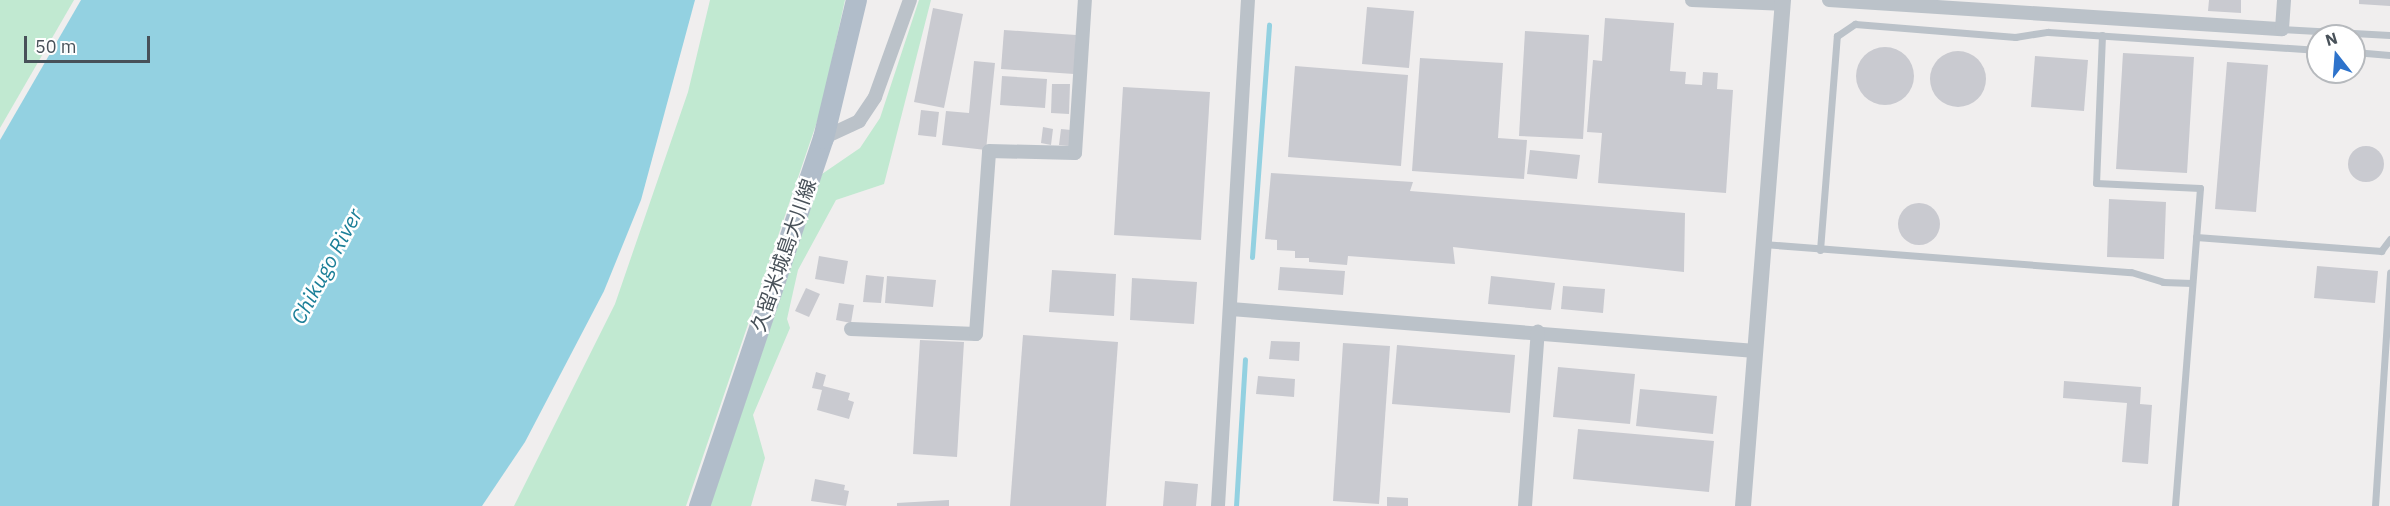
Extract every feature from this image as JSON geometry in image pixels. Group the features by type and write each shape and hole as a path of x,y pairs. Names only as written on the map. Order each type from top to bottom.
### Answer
{"main road":[{"name":"久留米城島大川線","path":"699,506 823,138 856,0"}],"street":[{"path":"823,138 859,121 875,98 910,0"},
{"path":"851,329 976,334 989,151 1074,153 1085,0"},
{"path":"1218,506 1248,0"},
{"path":"1692,0 1783,2 1743,506"},
{"path":"1829,0 2282,29 2284,0"},
{"path":"1231,309 1538,331 1755,351"},
{"path":"1525,506 1538,331"}],"lane":[{"path":"1820,250 1837,36 1855,24 2015,37 2048,32 2306,49"},
{"path":"2282,29 2390,35"},
{"path":"2102,35 2096,183 2200,188 2175,506"},
{"path":"2366,53 2390,55"},
{"path":"2196,237 2380,251 2390,239"},
{"path":"1764,244 2131,272 2163,282 2192,283"},
{"path":"2375,506 2390,272"},
{"path":"2380,417 2390,423"}],"green space":[{"path":"0,0 74,0 0,128"},
{"path":"710,0 845,0 821,110 686,506 514,506 615,304 688,92"},
{"path":"919,0 931,0 884,184 836,200 798,270 787,319 790,328 753,415 765,458 751,506 710,506 822,174 860,148 880,118"}],"water":[{"name":"Chikugo River","path":"81,0 695,0 641,200 604,291 525,442 482,506 0,506 0,140"}],"building":[{"path":"2209,0 2241,0 2241,13 2208,11"},
{"path":"2359,0 2390,0 2390,6 2359,4"},
{"path":"1367,7 1414,11 1409,68 1362,64"},
{"path":"933,8 963,14 944,108 914,102"},
{"path":"1605,18 1674,23 1670,71 1686,72 1685,84 1702,85 1703,72 1718,73 1717,89 1733,90 1726,193 1598,183 1602,133 1587,132 1593,60 1602,61"},
{"path":"1004,30 1076,35 1074,74 1001,69"},
{"path":"1525,31 1589,35 1583,139 1519,136"},
{"path":"1885,47 1896,49 1909,60 1914,76 1912,87 1901,100 1885,105 1874,103 1861,92 1856,76 1858,65 1869,52"},
{"path":"1952,51 1964,51 1974,55 1982,63 1986,79 1982,95 1974,103 1964,107 1952,107 1942,103 1934,95 1930,85 1930,73 1934,63 1942,55"},
{"path":"2123,53 2194,57 2187,173 2116,169"},
{"path":"2035,56 2088,60 2084,111 2031,107"},
{"path":"1420,58 1503,63 1498,138 1527,140 1524,179 1412,171"},
{"path":"974,61 995,63 986,150 942,145 946,111 969,113"},
{"path":"2227,62 2268,65 2256,212 2215,209"},
{"path":"1295,66 1408,75 1401,166 1288,157"},
{"path":"1002,76 1047,79 1045,108 1000,105"},
{"path":"1052,84 1070,84 1069,114 1051,113"},
{"path":"1123,87 1210,92 1201,240 1114,235"},
{"path":"921,110 939,112 936,137 918,135"},
{"path":"1043,127 1053,129 1051,145 1041,143"},
{"path":"1061,129 1071,130 1069,146 1059,145"},
{"path":"2366,146 2379,151 2384,164 2379,177 2366,182 2353,177 2348,164 2353,151"},
{"path":"1530,150 1580,155 1577,179 1527,174"},
{"path":"1271,173 1413,182 1410,191 1685,213 1684,272 1453,247 1455,264 1348,256 1347,265 1309,262 1309,258 1295,258 1295,251 1277,250 1277,240 1265,239"},
{"path":"2109,199 2166,202 2164,259 2107,257"},
{"path":"1919,203 1934,209 1940,224 1934,239 1919,245 1904,239 1898,224 1904,209"},
{"path":"819,256 848,261 844,284 815,279"},
{"path":"2317,266 2378,271 2375,303 2314,298"},
{"path":"1280,267 1345,271 1343,295 1278,290"},
{"path":"1052,270 1116,274 1114,316 1049,312"},
{"path":"866,275 884,277 881,303 863,302"},
{"path":"887,276 936,280 933,307 885,303"},
{"path":"1491,276 1555,283 1551,310 1488,304"},
{"path":"1132,278 1197,282 1194,324 1130,320"},
{"path":"1563,286 1605,289 1603,313 1561,309"},
{"path":"806,288 820,294 809,317 795,311"},
{"path":"839,303 854,305 851,323 836,320"},
{"path":"1023,335 1118,342 1106,506 1010,506"},
{"path":"920,340 964,342 957,457 913,454"},
{"path":"1271,341 1300,342 1299,361 1269,359"},
{"path":"1343,343 1390,346 1379,504 1333,501"},
{"path":"1397,345 1515,355 1510,413 1392,404"},
{"path":"1558,367 1635,374 1630,424 1553,417"},
{"path":"816,372 826,375 823,386 850,393 848,400 854,402 849,419 817,410 822,390 812,388"},
{"path":"1258,376 1295,379 1294,397 1256,394"},
{"path":"2064,381 2141,387 2140,404 2152,405 2148,464 2122,462 2127,403 2063,398"},
{"path":"1640,389 1717,396 1713,434 1636,426"},
{"path":"1578,429 1714,441 1709,492 1573,479"},
{"path":"815,479 845,485 844,490 849,491 846,506 811,501"},
{"path":"1165,481 1198,484 1196,506 1163,506"},
{"path":"1387,497 1408,498 1408,506 1387,506"},
{"path":"949,500 949,506 897,506 897,503"}],"waterway":[{"path":"1252,257 1269,25"},
{"path":"1236,506 1245,359"}]}
